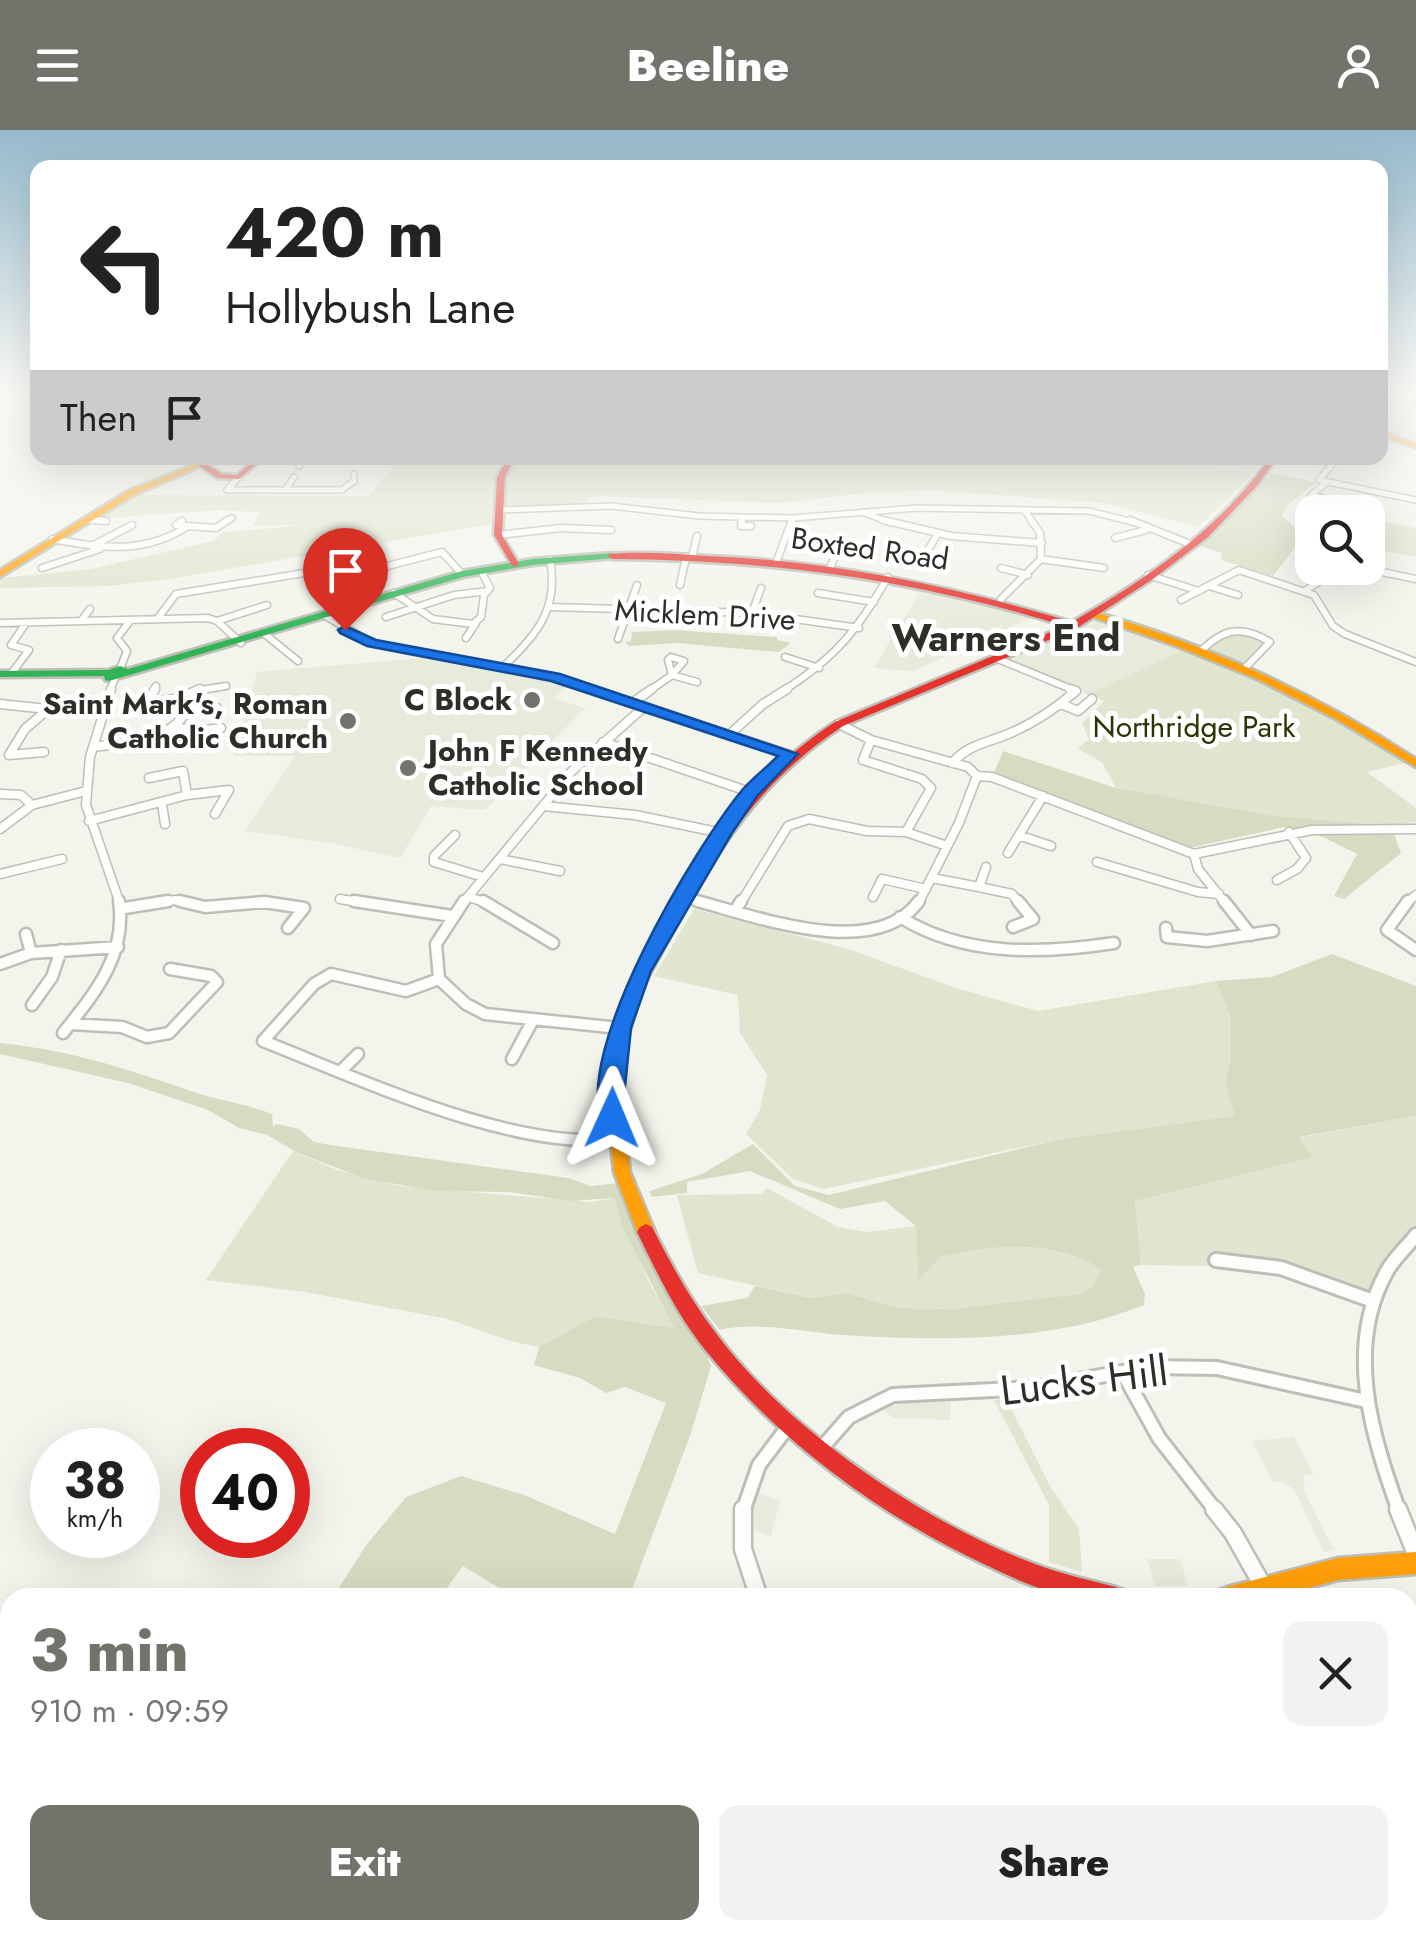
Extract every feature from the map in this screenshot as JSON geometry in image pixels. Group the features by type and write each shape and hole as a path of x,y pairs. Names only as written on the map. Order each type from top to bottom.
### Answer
{"street":[{"path":"0,574 85,520 175,473"},
{"path":"216,473 239,477"},
{"path":"243,473 227,490 347,489 354,474"},
{"path":"503,473 498,535 514,564"},
{"path":"1074,1588 1000,1560 932,1526 820,1450 717,1348 664,1278 631,1204 616,1140 612,1080 620,1028 640,971 722,833 750,792 790,754 839,724 1095,615 1190,544 1266,473"},
{"path":"1311,495 1328,473"},
{"path":"286,490 294,477"},
{"path":"1323,482 1416,500"},
{"path":"905,502 913,502 916,508"},
{"path":"498,510 611,506 792,518 916,508 1088,511 1129,520 1190,544"},
{"path":"1001,599 1041,559 1040,533 1024,511"},
{"path":"862,512 889,524 937,535 1042,543"},
{"path":"742,517 741,526 751,526"},
{"path":"52,540 115,551 160,542 185,524 216,528 232,518"},
{"path":"776,563 792,518"},
{"path":"85,520 106,521"},
{"path":"91,546 132,524"},
{"path":"498,535 561,528 611,530"},
{"path":"1115,538 1147,529"},
{"path":"925,555 937,535"},
{"path":"680,585 697,536"},
{"path":"42,568 100,549"},
{"path":"330,581 442,552 462,574"},
{"path":"830,568 837,552"},
{"name":"Boxted Road","path":"6,674 118,673 182,662 462,574 550,560 689,557 830,568 1001,599 1074,626"},
{"path":"1041,559 1104,568"},
{"path":"505,666 537,631 552,607 557,583 550,560"},
{"path":"1001,568 1028,575"},
{"path":"466,638 490,586 481,570"},
{"path":"1181,600 1240,570 1306,590 1322,602 1333,626 1345,634 1416,662"},
{"path":"158,618 176,594 310,572 330,581 359,604"},
{"path":"1385,573 1416,580"},
{"path":"1148,575 1199,591"},
{"path":"729,735 763,704 818,668 859,628 888,577"},
{"path":"618,638 638,585"},
{"path":"1306,590 1314,585"},
{"path":"1209,586 1238,595"},
{"path":"752,613 761,588"},
{"path":"386,617 454,595 488,591"},
{"path":"394,593 440,621 476,622"},
{"path":"818,593 874,602"},
{"path":"0,623 218,620 267,605"},
{"name":"Micklem Drive","path":"552,607 752,613 859,628"},
{"path":"81,621 90,608"},
{"path":"10,623 17,612"},
{"path":"1095,615 1246,667 1330,706 1413,758"},
{"path":"324,616 372,643 505,666 790,754"},
{"path":"130,620 117,638 126,652 104,709 86,792 89,821 125,908 118,947 106,977 66,1029 122,1027 148,1037 169,1034 216,982 211,976 170,969"},
{"path":"218,620 241,643"},
{"path":"6,674 28,650 12,645 26,623"},
{"path":"1201,651 1221,630 1230,627 1270,642 1246,667"},
{"path":"266,635 298,662"},
{"path":"785,657 818,668"},
{"path":"952,762 971,742 999,738 1076,692 998,659"},
{"path":"632,703 672,674 698,682"},
{"path":"147,704 156,686"},
{"path":"127,705 180,698 202,688 226,686"},
{"path":"180,698 188,709"},
{"path":"1070,717 1092,699"},
{"path":"0,704 47,710 104,709"},
{"path":"1061,704 1078,710"},
{"path":"620,1028 485,1014 466,1004 439,979 436,944 452,916 543,806 603,742 644,707"},
{"path":"188,709 216,708"},
{"path":"176,728 188,709"},
{"path":"4,755 47,710"},
{"path":"839,724 871,740 952,762 978,776 992,777 1194,854 1221,851 1288,832 1412,830 1416,840"},
{"path":"94,746 144,739 176,728 203,735 221,728"},
{"path":"871,740 864,761 922,779 930,788 906,832"},
{"path":"603,742 750,792"},
{"path":"4,755 44,752"},
{"path":"149,778 194,769"},
{"path":"183,772 187,795"},
{"path":"684,898 821,932 843,933 900,918 913,911 926,889 978,776"},
{"path":"89,821 187,795 228,790 216,814"},
{"path":"0,829 32,805 86,792"},
{"path":"0,794 21,794 32,805"},
{"path":"1008,852 1044,796"},
{"path":"162,804 165,824"},
{"path":"543,806 635,815 722,833"},
{"path":"736,910 788,826 809,820 867,831 906,832 946,846"},
{"path":"1277,880 1298,869 1306,858 1288,832"},
{"path":"455,834 434,856 434,862 483,877"},
{"path":"1021,836 1052,846"},
{"path":"1194,854 1198,869 1252,935"},
{"path":"0,874 62,859"},
{"path":"500,859 560,871"},
{"path":"1097,862 1198,892 1219,894"},
{"path":"979,886 986,866"},
{"path":"932,878 1012,894 1033,919 1013,927"},
{"path":"873,897 882,879 926,889"},
{"path":"1416,895 1402,906 1387,930 1416,950"},
{"path":"468,897 489,903 554,943"},
{"path":"288,928 314,898"},
{"path":"340,899 452,916"},
{"path":"125,908 175,900 205,908 264,902 304,908"},
{"path":"900,918 910,926 962,942 1018,952 1114,943"},
{"path":"1166,928 1168,937 1179,940 1240,939 1272,931"},
{"path":"26,934 31,953"},
{"path":"0,964 31,953 118,947"},
{"path":"32,1004 52,977 62,950"},
{"path":"439,979 406,990 331,974 314,984 263,1041 454,1116 583,1144 616,1140"},
{"path":"512,1060 533,1020"},
{"path":"341,1071 358,1054"},
{"path":"1416,1235 1392,1264 1373,1302 1364,1368 1375,1444 1416,1554"},
{"path":"1216,1260 1281,1268 1373,1302"},
{"name":"Lucks Hill","path":"820,1450 863,1407 893,1395 1018,1390 1150,1368 1217,1368 1366,1401"},
{"path":"1123,1372 1159,1438 1225,1522 1264,1588 1338,1569 1416,1563"},
{"path":"755,1588 746,1567 741,1513 755,1468 790,1424"}],"shaded area":[{"path":"923,586 1038,615 913,671 874,668"},
{"path":"1099,619 1185,649 1095,691 1082,692 1009,658"},
{"name":"John F Kennedy Catholic School","path":"435,657 512,670 568,686 554,698 585,708 485,810 431,806 400,858 245,831 295,756 233,756 257,672"},
{"path":"950,1400 951,1420 893,1418 882,1408 914,1401"},
{"path":"1294,1437 1313,1474 1303,1476 1305,1492 1334,1550 1324,1552 1294,1489 1280,1481 1273,1482 1252,1441"},
{"path":"755,1491 780,1501 771,1536 749,1529"},
{"path":"1147,1559 1180,1559 1188,1586 1155,1586"}],"green space":[{"path":"388,473 1254,473 1198,527 1104,503 934,490 777,503 601,496 591,497 584,504 497,508 496,523 169,579 109,586 0,588 1,578 91,569 213,541 223,532 309,525 253,526 258,512 220,510 90,519 137,495 368,496"},
{"path":"1272,473 1316,482 1286,506 1282,516 1295,528 1295,548 1273,576 1221,560 1222,553 1197,545"},
{"path":"1385,522 1416,528 1416,557 1385,551"},
{"name":"Northridge Park","path":"1229,627 1270,642 1246,668 1329,706 1413,761 1367,772 1416,808 1416,822 1382,825 1306,821 1116,788 1102,762 1078,749 1089,739 1082,723 1104,701 1082,692 1095,691 1185,649 1201,651"},
{"path":"673,630 777,637 791,643 779,652 678,643 629,646 625,642 631,641 632,632"},
{"path":"1003,751 1116,788 1272,816 1391,826 1401,853 1344,899 1334,896 1357,854 1323,837 1284,827 1185,849 994,773"},
{"path":"694,909 848,949 956,988 1038,1011 1216,981 1231,1018 1231,1058 1225,1084 1236,1116 1056,1140 824,1189 793,1179 746,1134 760,1110 767,1075 740,1033 738,995 654,976"},
{"path":"1332,954 1416,986 1416,1116 1299,1137 1312,1157 1135,1201 1141,1265 1133,1267 1145,1294 1144,1305 1071,1327 995,1336 917,1338 764,1327 720,1330 701,1306 747,1298 755,1286 811,1298 845,1293 899,1308 953,1309 1079,1294 1092,1287 1102,1270 1063,1253 1003,1247 940,1257 918,1281 916,1226 885,1201 840,1209 750,1171 687,1182 687,1193 652,1197 649,1191 702,1174 753,1144 795,1186 829,1195 1056,1140 1235,1116 1225,1084 1231,1058 1231,1018 1216,981 1272,977"},
{"path":"0,1043 100,1062 272,1114 273,1127 277,1124 299,1129 314,1142 568,1178 591,1186 619,1183 649,1263 700,1338 711,1366 691,1433 632,1588 499,1588 463,1566 447,1588 339,1588 367,1544 406,1497 461,1476 524,1495 615,1534 666,1403 625,1387 606,1393 580,1378 534,1365 539,1347 596,1316 674,1328 623,1228 614,1198 570,1201 509,1192 434,1191 363,1178 296,1152 267,1135 239,1128 208,1110 128,1083 0,1054"},
{"path":"1416,1116 1416,1229 1387,1260 1368,1291 1218,1258 1211,1266 1141,1265 1135,1201 1311,1157 1298,1138"},
{"path":"293,1151 337,1170 399,1186 592,1202 614,1198 648,1280 675,1328 596,1316 539,1347 448,1319 305,1292 206,1280"},
{"path":"767,1188 838,1227 867,1232 916,1226 918,1280 939,1257 1003,1247 1063,1253 1103,1270 1092,1287 1079,1294 953,1309 899,1308 845,1293 812,1298 698,1273 677,1195 762,1194"},
{"path":"1006,1399 1050,1486 1079,1529 1082,1572 1049,1562 1049,1505 994,1400"}],"traffic: fast":[{"path":"128,672 462,574 533,562 612,556"},
{"path":"0,674 109,673 120,669 128,672 109,678 109,673"}],"traffic: slow":[{"path":"0,574 131,493 179,473"},
{"path":"1095,615 1261,677 1340,716 1416,764"},
{"path":"646,1232 622,1172 612,1083 614,1058 635,988 700,871"},
{"path":"1265,1588 1338,1569 1416,1563"}],"traffic: jam":[{"path":"216,473 239,477 243,473"},
{"path":"503,473 498,535 515,564"},
{"path":"700,871 760,789 817,739 839,724 1062,632 1121,597 1205,535 1262,473"},
{"path":"612,556 730,559 846,572 960,593 1074,626"},
{"path":"646,1232 674,1289 710,1342 754,1392 804,1437 857,1479 971,1547 1039,1577 1079,1588"}],"place":[{"name":"C Block","path":"532,700"},
{"name":"Saint Mark's, Roman Catholic Church","path":"348,721"},
{"name":"John F Kennedy Catholic School","path":"408,768"}],"district":[{"name":"Warners End","path":"1006,638"}],"route":[{"path":"345,630 372,643 554,677 790,754 750,792 640,971 620,1028 612,1080 612,1118"}]}
